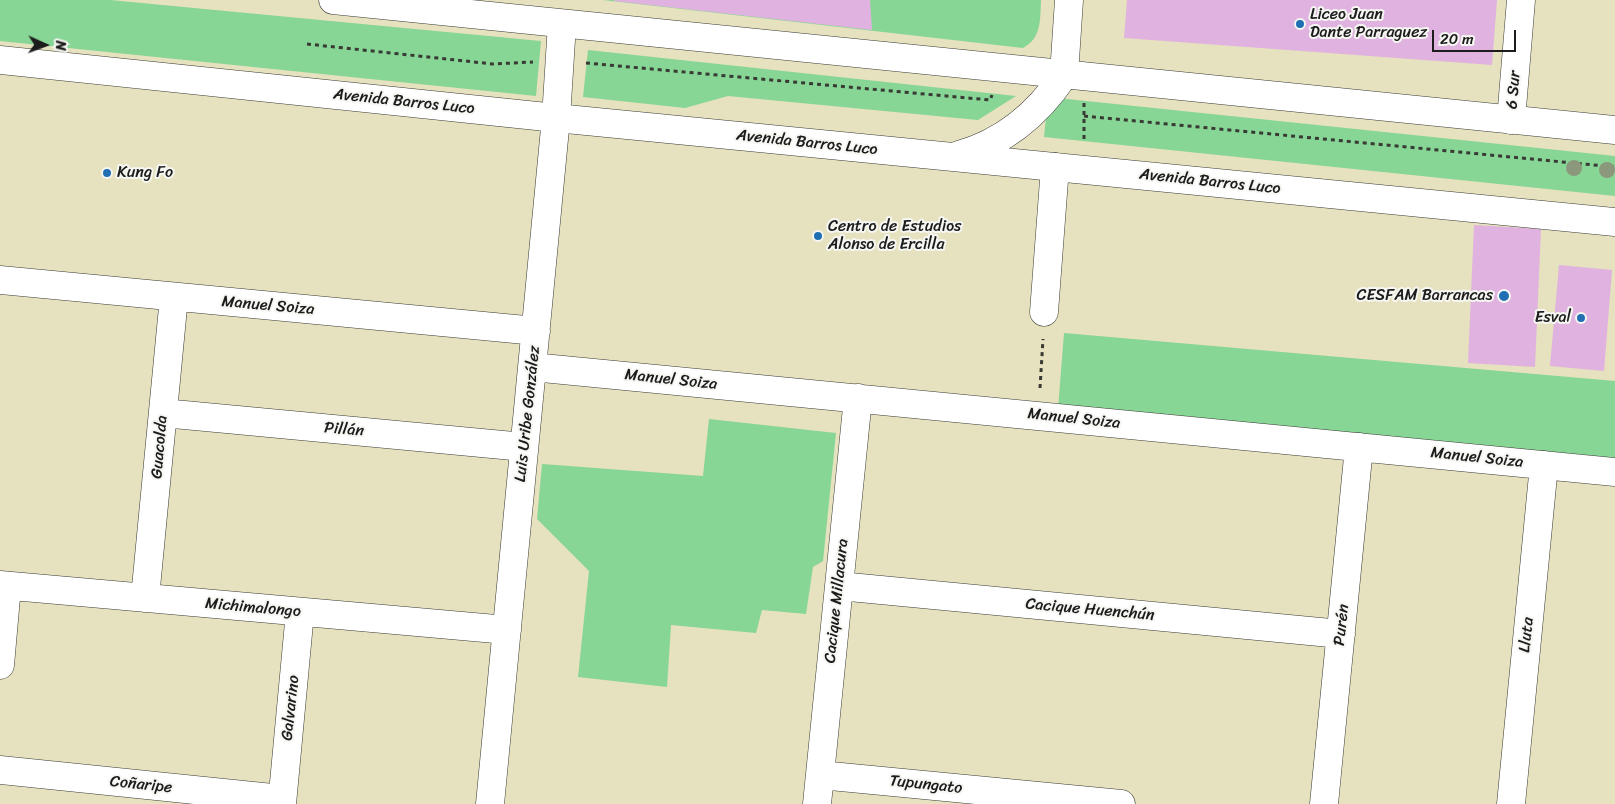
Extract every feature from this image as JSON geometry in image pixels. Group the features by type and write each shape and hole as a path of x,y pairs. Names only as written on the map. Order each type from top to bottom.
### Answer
{"street":[{"path":"333,0 1615,130"},
{"path":"1069,0 1074,76"},
{"name":"6 Sur","path":"1511,120 1521,0"},
{"name":"Luis Uribe González","path":"490,804 556,118 562,24"},
{"name":"Avenida Barros Luco","path":"0,60 556,118 1615,222"},
{"path":"950,157 971,151 1010,132 1074,76"},
{"path":"1044,312 1055,167"},
{"name":"Manuel Soiza","path":"0,280 536,331"},
{"name":"Guacolda","path":"146,598 174,297"},
{"name":"Manuel Soiza","path":"532,367 1615,472"},
{"name":"Cacique Millacura","path":"817,804 858,398"},
{"name":"Pillán","path":"163,412 524,447"},
{"name":"Purén","path":"1324,804 1359,447"},
{"name":"Lluta","path":"1511,804 1544,465"},
{"path":"0,665 4,586"},
{"name":"Michimalongo","path":"4,586 507,630"},
{"name":"Cacique Huenchún","path":"839,586 1341,634"},
{"name":"Galvarino","path":"282,802 300,612"},
{"name":"Coñaripe","path":"0,770 282,802"},
{"name":"Tupungato","path":"820,775 1013,799 1120,804"}],"path":[{"path":"307,44 493,64 560,61 990,100 1001,69"},
{"path":"1074,76 1084,116 1084,170"},
{"path":"1084,116 1615,167"},
{"path":"1039,416 1044,312"}],"green space":[{"path":"0,0 110,0 541,41 536,96 0,41"},
{"path":"603,0 1041,0 1040,21 1037,33 1034,39 1023,48"},
{"path":"588,50 1016,96 978,120 728,96 685,108 583,97"},
{"path":"1048,97 1615,156 1615,196 1044,137"},
{"path":"1064,333 1615,381 1615,459 1058,409"},
{"path":"709,419 836,433 823,561 813,567 806,614 762,610 756,633 671,625 667,687 578,677 589,571 537,519 542,464 703,476"}],"building":[{"path":"870,0 872,30 614,1"},
{"name":"Liceo Juan Dante Parraguez","path":"1127,0 1497,0 1492,65 1124,38"},
{"name":"CESFAM Barrancas","path":"1474,225 1541,229 1535,367 1468,363"},
{"name":"Esval","path":"1559,265 1612,270 1604,371 1550,366"}],"place":[{"name":"Liceo Juan Dante Parraguez","path":"1300,24"},
{"name":"Kung Fo","path":"107,173"},
{"name":"Centro de Estudios Alonso de Ercilla","path":"818,236"},
{"name":"CESFAM Barrancas","path":"1504,296"},
{"name":"Esval","path":"1581,318"}]}
